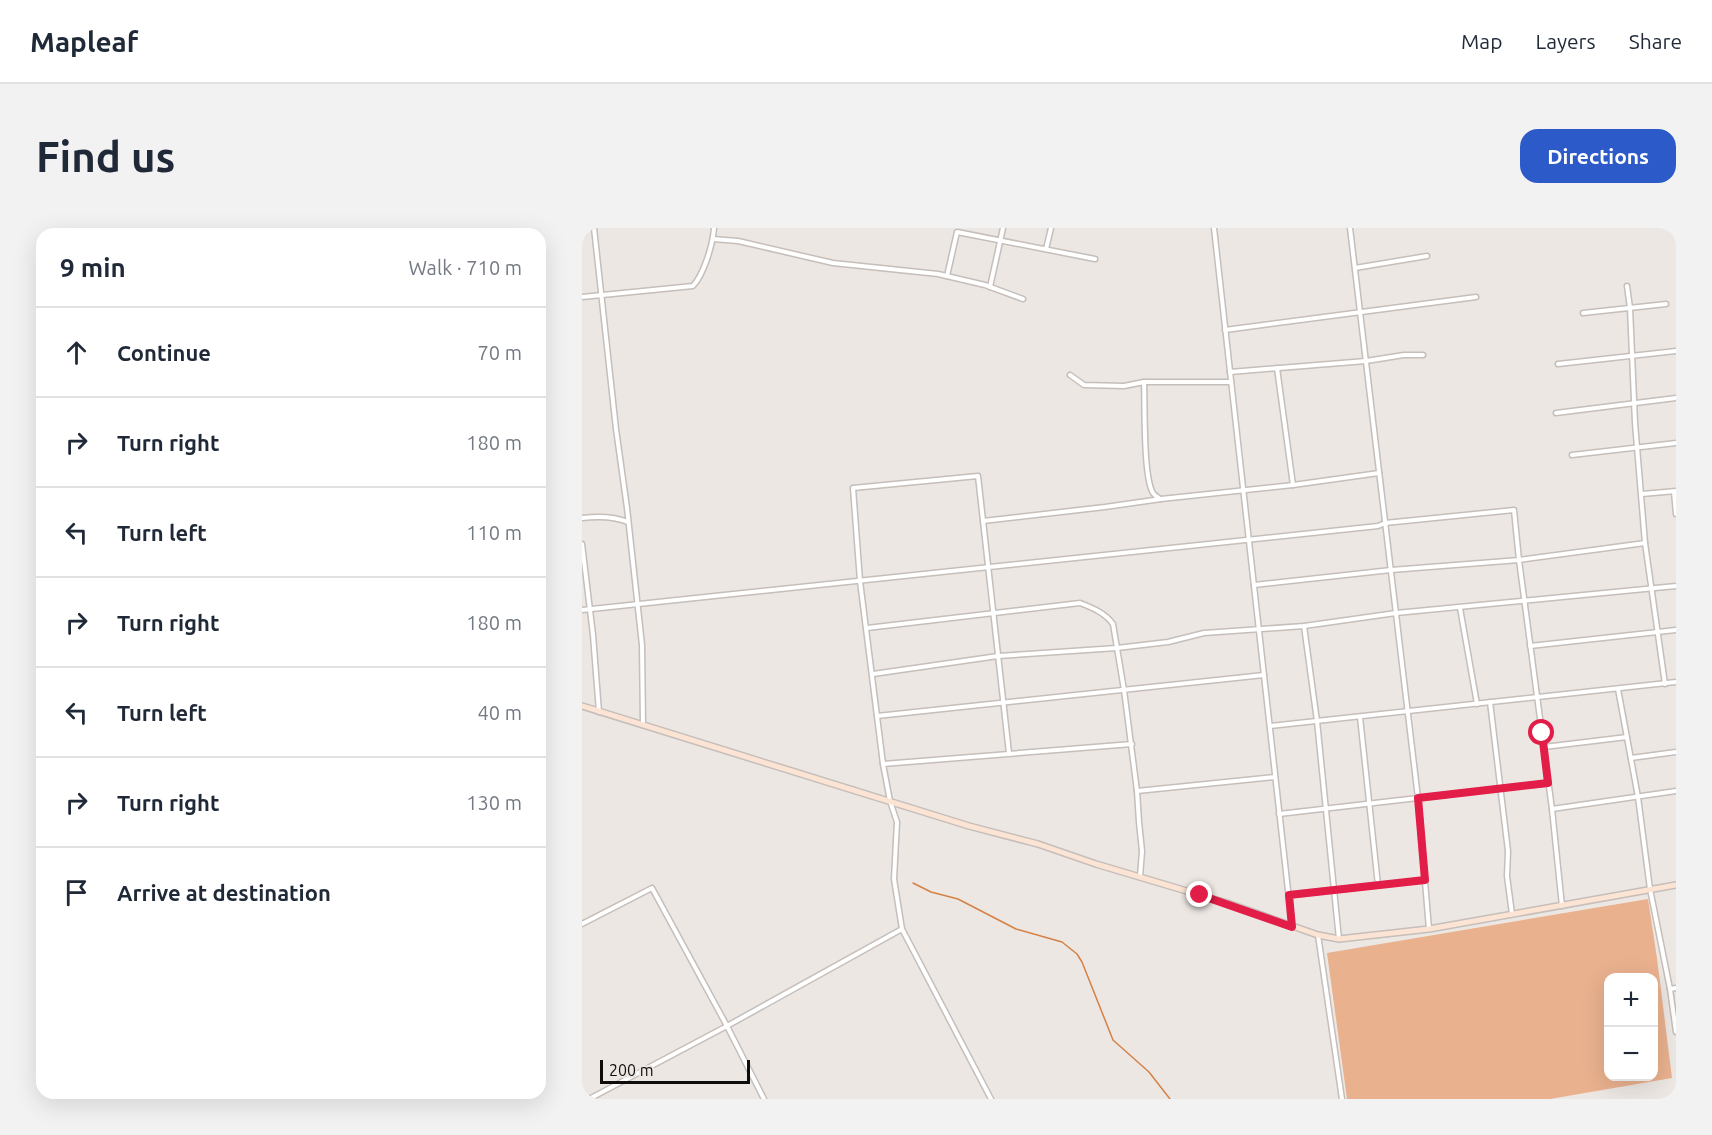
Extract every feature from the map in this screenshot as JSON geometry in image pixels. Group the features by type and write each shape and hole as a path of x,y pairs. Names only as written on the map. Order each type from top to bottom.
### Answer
{"street":[{"path":"594,228 642,645 643,726"},
{"path":"582,297 693,286 698,281 713,239 714,228"},
{"path":"990,287 1003,228"},
{"path":"1046,249 1050,228"},
{"path":"1214,228 1292,927"},
{"path":"1350,228 1418,798 1429,929"},
{"path":"947,276 957,230 1095,259"},
{"path":"713,239 738,242 833,263 947,276 990,287 1023,299"},
{"path":"1355,268 1427,256"},
{"path":"1627,286 1644,543 1665,684"},
{"path":"1225,330 1476,297"},
{"path":"1583,313 1666,304"},
{"path":"1558,364 1676,351"},
{"path":"1230,372 1424,355"},
{"path":"1277,369 1293,485"},
{"path":"1070,375 1084,385 1124,386 1144,382 1231,382"},
{"path":"1144,382 1149,482 1154,495 1161,499"},
{"path":"1556,413 1676,398"},
{"path":"1572,455 1676,443"},
{"path":"983,521 1379,473"},
{"path":"991,1099 902,929 894,879 897,822 890,801 883,764 860,581 852,489 978,476 1009,753"},
{"path":"1642,494 1675,492 1676,514"},
{"path":"582,610 1514,510 1562,906"},
{"path":"582,518 600,516 628,522"},
{"path":"1254,585 1391,570 1519,560 1644,543"},
{"path":"582,544 599,712"},
{"path":"873,674 998,656 1168,642 1204,633 1304,626 1396,613 1676,586"},
{"path":"867,628 1080,603 1108,617 1113,624 1132,744 1142,851 1140,877"},
{"path":"1460,608 1477,704"},
{"path":"1304,626 1317,721 1339,939"},
{"path":"1530,646 1676,630"},
{"path":"878,716 1264,675"},
{"path":"1270,726 1676,682"},
{"path":"1618,688 1638,797 1650,889 1676,1032"},
{"path":"1490,702 1508,851 1507,876 1512,914"},
{"path":"582,706 1227,903 1318,936 1339,939 1429,929 1676,885"},
{"path":"1360,717 1378,885"},
{"path":"1544,747 1627,737"},
{"path":"883,764 1132,744"},
{"path":"1631,758 1676,752"},
{"path":"1137,791 1275,777"},
{"path":"1279,814 1548,783"},
{"path":"1552,809 1676,791"},
{"path":"1289,895 1425,880"},
{"path":"582,924 652,888 728,1026 764,1099"},
{"path":"589,1099 728,1026 902,929"},
{"path":"1318,936 1342,1099"},
{"path":"1670,989 1676,988"}],"shaded area":[{"path":"1648,899 1657,958 1672,1078 1658,1080 1658,973 1604,973 1604,1081 1655,1081 1550,1099 1347,1099 1327,953"}],"waterway":[{"path":"913,883 931,892 958,899 1016,929 1062,942 1077,954 1113,1040 1149,1072 1170,1099"}],"route":[{"path":"1200,895 1292,927 1289,895 1425,880 1418,798 1548,783 1542,733"}]}
